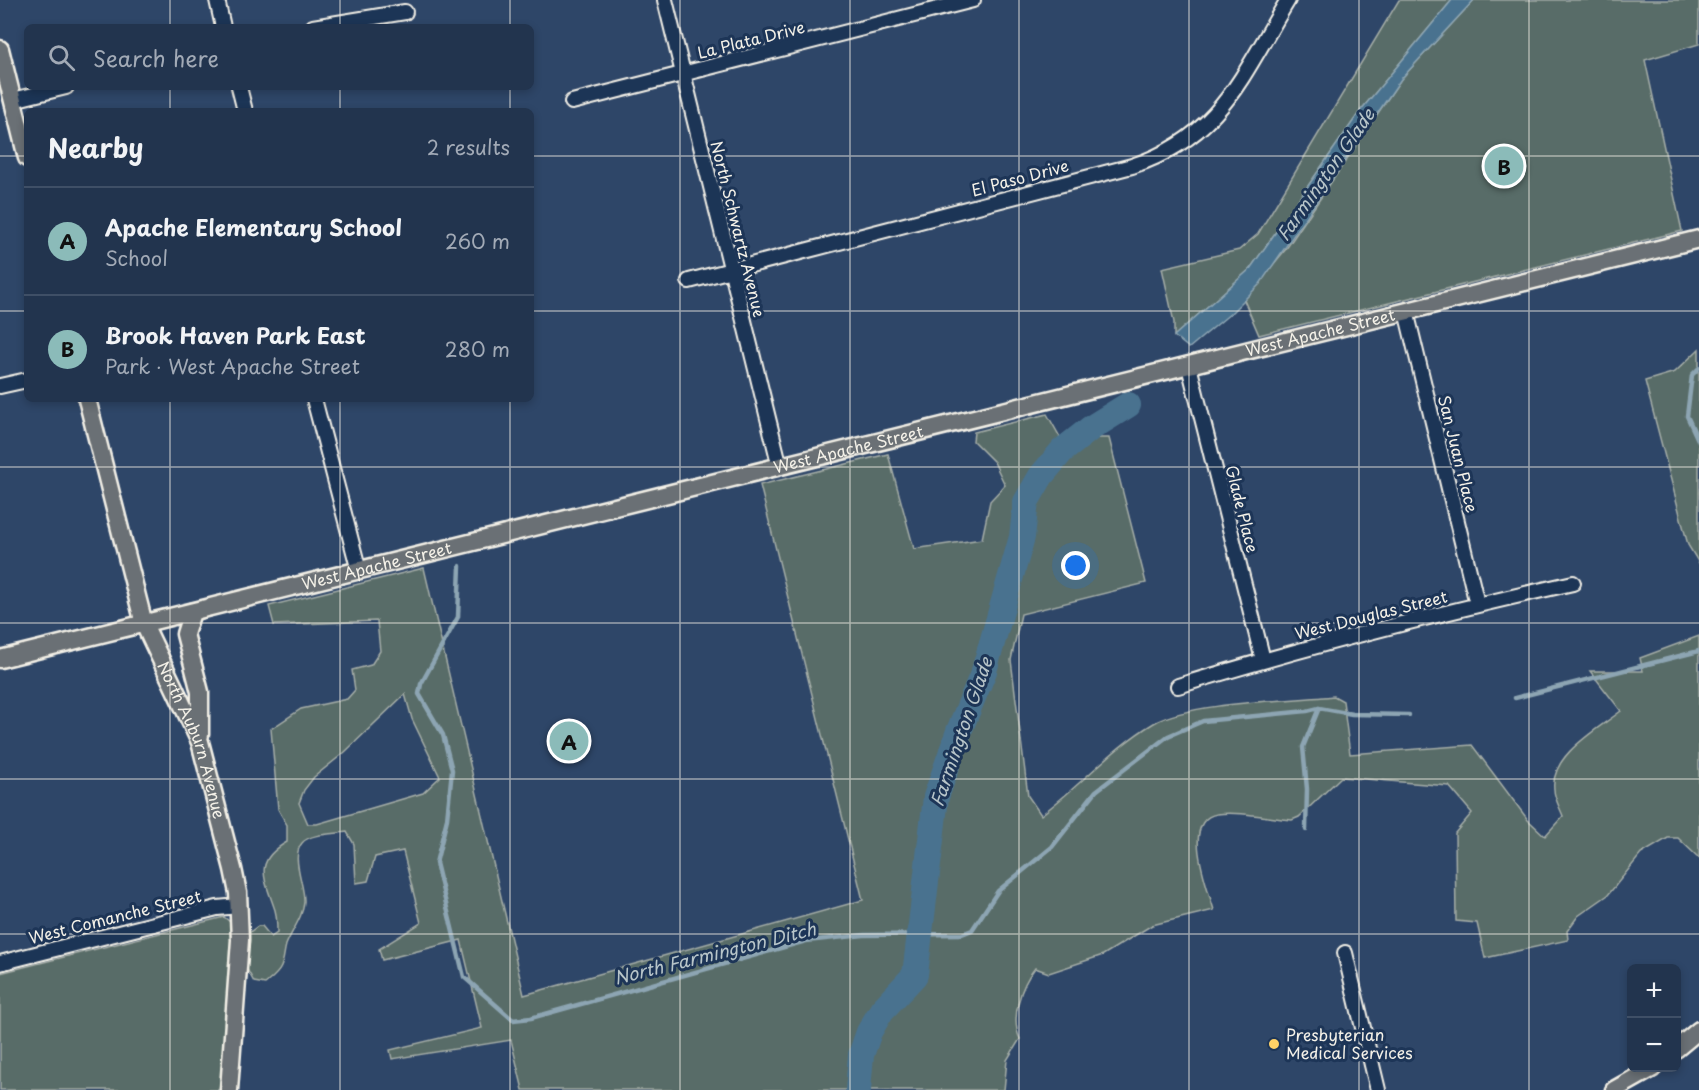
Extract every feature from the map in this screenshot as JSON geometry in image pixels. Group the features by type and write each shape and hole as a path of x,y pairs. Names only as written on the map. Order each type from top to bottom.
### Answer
{"main road":[{"path":"0,49 9,104 24,149"},
{"name":"West Apache Street","path":"0,659 1699,239"},
{"name":"North Auburn Avenue","path":"88,402 144,624 200,742 223,824 239,906 240,940 229,1090"},
{"path":"192,612 185,634 200,692 200,742"},
{"path":"1681,1046 1699,1030"},
{"path":"1614,1090 1646,1072"}],"street":[{"path":"217,0 222,24"},
{"name":"North Schwartz Avenue","path":"665,0 780,467"},
{"name":"La Plata Drive","path":"572,102 973,0"},
{"name":"El Paso Drive","path":"689,281 1132,166 1165,154 1198,132 1218,112 1288,0"},
{"path":"331,24 405,12"},
{"path":"9,104 56,90"},
{"path":"240,90 244,108"},
{"name":"San Juan Place","path":"1406,311 1477,604"},
{"name":"Glade Place","path":"1189,366 1263,660"},
{"path":"0,386 24,381"},
{"path":"315,402 359,571"},
{"name":"West Douglas Street","path":"1178,686 1263,660 1477,604 1573,583"},
{"name":"West Comanche Street","path":"0,963 217,908 239,906"},
{"path":"1345,952 1378,1090"}],"green space":[{"path":"1399,0 1452,0 1361,110 1250,269 1174,336 1174,322 1162,268 1239,250 1258,234"},
{"path":"1474,0 1699,0 1699,44 1645,60 1682,231 1259,335 1244,300 1286,249 1401,79"},
{"path":"1699,349 1699,563 1688,545 1645,381 1675,372"},
{"path":"1047,414 1060,437 1071,438 1039,466 1020,494 1020,531 1007,570 982,670 931,804 929,842 917,904 915,960 902,984 867,1019 859,1033 854,1090 523,1090 511,1040 392,1059 390,1050 482,1028 461,940 382,960 379,949 421,923 403,851 375,857 368,881 356,883 354,844 347,832 311,837 302,843 297,856 304,895 302,913 286,945 278,972 265,984 254,982 247,969 250,932 262,926 271,937 277,933 276,913 265,880 265,864 276,849 287,842 287,825 278,809 271,729 301,709 347,699 355,690 352,670 371,665 380,651 377,621 274,625 269,606 424,568 524,995 863,900 760,485 888,454 914,549 982,539 990,501 1005,485 994,462 973,441 974,432","holes":["405,694 412,719 440,777 423,793 317,824 308,824 299,803 304,790 314,777 345,752"]},
{"path":"1094,438 1109,438 1146,583 1021,614 1011,660 1028,796 1041,815 1124,744 1154,723 1170,716 1215,707 1334,696 1343,701 1350,754 1472,745 1528,820 1545,836 1563,816 1554,789 1555,777 1560,765 1577,744 1621,711 1590,671 1643,671 1640,658 1699,636 1699,858 1678,838 1668,838 1641,854 1608,895 1578,916 1567,931 1568,940 1485,958 1477,923 1456,921 1455,833 1472,813 1449,786 1341,777 1299,817 1292,820 1235,813 1217,814 1206,819 1200,828 1199,856 1214,910 1152,925 1103,955 1049,973 1035,968 1025,983 1018,1002 1016,1021 1020,1039 1007,1060 1004,1090 860,1090 864,1056 873,1033 883,1017 917,986 926,971 928,904 938,797 961,731 987,671 1006,601 1027,549 1036,496 1072,456"},
{"path":"224,917 230,922 232,949 221,1090 0,1090 0,973"}],"water":[{"path":"1452,0 1474,0 1401,79 1260,284 1231,313 1189,348 1174,336 1250,269 1361,110"}],"waterway":[{"name":"North Farmington Ditch","path":"1699,368 1692,375 1687,416 1699,442"},
{"name":"Farmington Glade","path":"858,1090 861,1055 869,1032 882,1010 915,975 936,797 959,731 984,671 1022,537 1026,502 1041,476 1062,451 1091,428 1128,405"},
{"name":"North Farmington Ditch","path":"460,566 458,617 421,684 419,694 443,735 452,770 447,819 436,863 464,977 513,1020 531,1018 806,941 864,935 962,934 972,930 998,891 1052,847 1096,791 1168,736 1203,721 1319,708 1352,714 1409,715"},
{"name":"North Farmington Ditch","path":"1515,698 1699,651"},
{"path":"1306,830 1307,789 1303,747 1319,708"}],"place":[{"name":"Brook Haven Park East","path":"1504,166"},
{"name":"Apache Elementary School","path":"569,741"},
{"name":"Presbyterian Medical Services","path":"1274,1044"}]}
